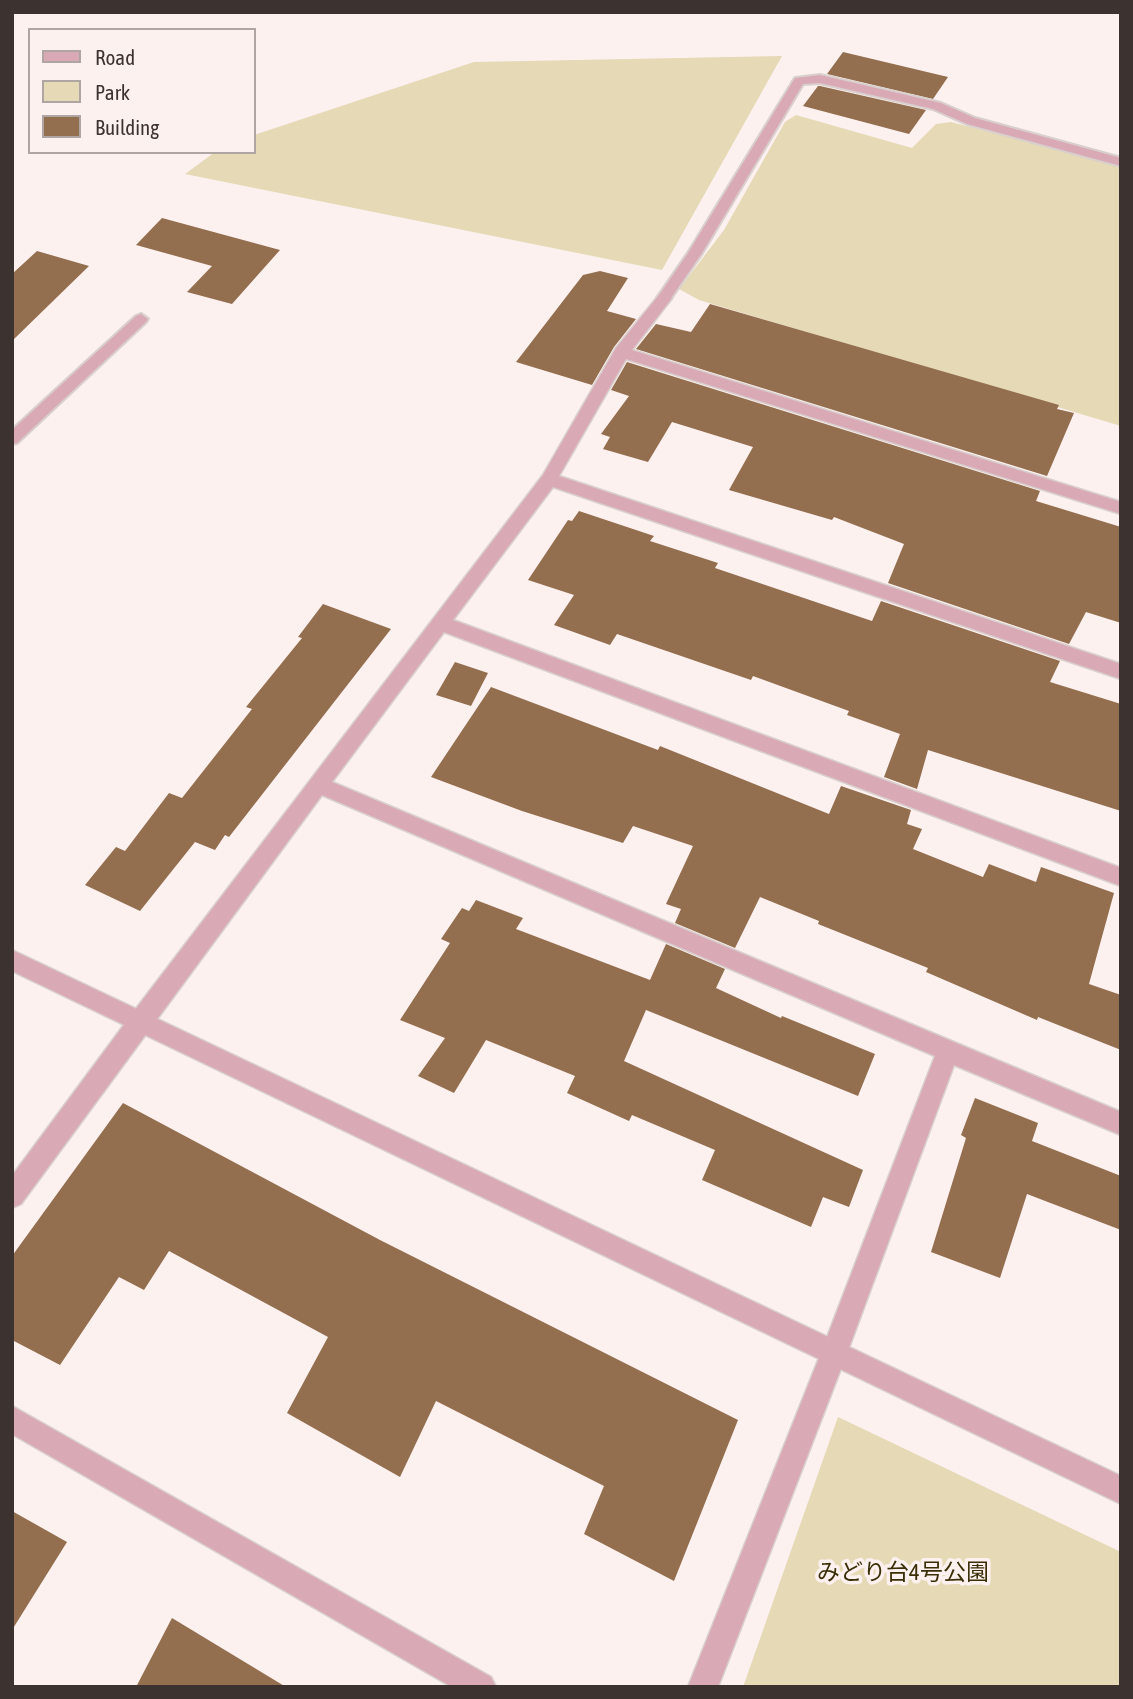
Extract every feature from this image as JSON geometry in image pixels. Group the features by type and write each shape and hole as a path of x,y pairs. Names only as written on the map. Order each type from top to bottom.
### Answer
{"street":[{"path":"12,1196 140,1021 549,479 622,352 664,298"},
{"path":"622,352 1121,508"},
{"path":"549,479 1121,672"},
{"path":"441,623 1121,877"},
{"path":"319,785 1121,1124"},
{"path":"12,960 1121,1490"},
{"path":"703,1687 834,1353 948,1051"},
{"path":"12,1419 481,1687"}],"lane":[{"path":"664,298 695,253 799,82 820,79 937,106 971,121 1121,162"},
{"path":"12,439 141,319"}],"green space":[{"path":"782,56 662,270 185,174 212,154 256,154 256,134 474,62"},
{"path":"796,115 912,148 936,124 951,122 1121,166 1121,426 699,300 679,289 724,230 785,122"},
{"name":"みどり台4号公園","path":"838,1417 1121,1552 1121,1687 743,1687"}],"building":[{"path":"843,52 948,77 933,99 827,74"},
{"path":"818,86 926,110 909,134 803,106"},
{"path":"162,218 280,250 232,304 187,292 212,266 136,245"},
{"path":"37,251 89,266 12,341 12,274"},
{"path":"600,271 628,278 607,311 636,319 614,347 592,385 516,362 583,275"},
{"path":"710,304 1059,405 1057,409 1074,413 1047,476 636,349 656,324 691,332"},
{"path":"627,362 1040,491 1036,501 1121,527 1121,623 1086,612 1069,644 888,583 904,544 834,517 832,520 729,490 753,447 672,422 648,462 603,449 610,437 601,434 629,396 611,390"},
{"path":"579,511 654,536 650,541 718,563 715,568 872,621 881,601 1060,661 1050,682 1121,704 1121,811 928,750 917,789 884,777 900,734 847,715 849,711 753,676 751,680 617,634 610,645 554,625 574,595 528,580 568,520 572,521"},
{"path":"323,604 391,629 229,837 225,835 215,850 195,842 140,911 85,885 116,847 125,851 169,793 182,798 252,709 246,707 302,638 298,637"},
{"path":"455,662 488,673 471,706 436,695"},
{"path":"491,687 658,750 660,746 829,814 841,786 911,810 907,824 922,829 913,849 983,877 989,864 1036,882 1041,867 1114,893 1089,984 1121,995 1121,1050 1038,1017 1037,1020 926,972 928,968 818,924 819,921 760,897 735,948 675,923 681,909 666,904 693,846 633,826 623,843 522,811 431,777"},
{"path":"476,900 523,918 516,929 650,980 666,944 725,969 716,988 781,1018 782,1016 875,1054 858,1096 646,1010 624,1061 863,1170 849,1207 823,1197 811,1227 702,1180 715,1150 632,1115 629,1121 567,1093 575,1076 486,1040 454,1093 418,1076 445,1038 400,1020 450,943 441,939 462,908 469,911"},
{"path":"975,1098 1038,1123 1032,1141 1121,1176 1121,1230 1027,1194 1000,1278 931,1252 966,1138 961,1135"},
{"path":"123,1103 380,1240 738,1420 674,1581 584,1534 604,1486 436,1401 400,1477 287,1413 328,1337 169,1251 144,1290 119,1277 60,1365 12,1340 12,1256"},
{"path":"12,1511 67,1542 12,1630"},
{"path":"172,1618 286,1687 136,1687"}]}
